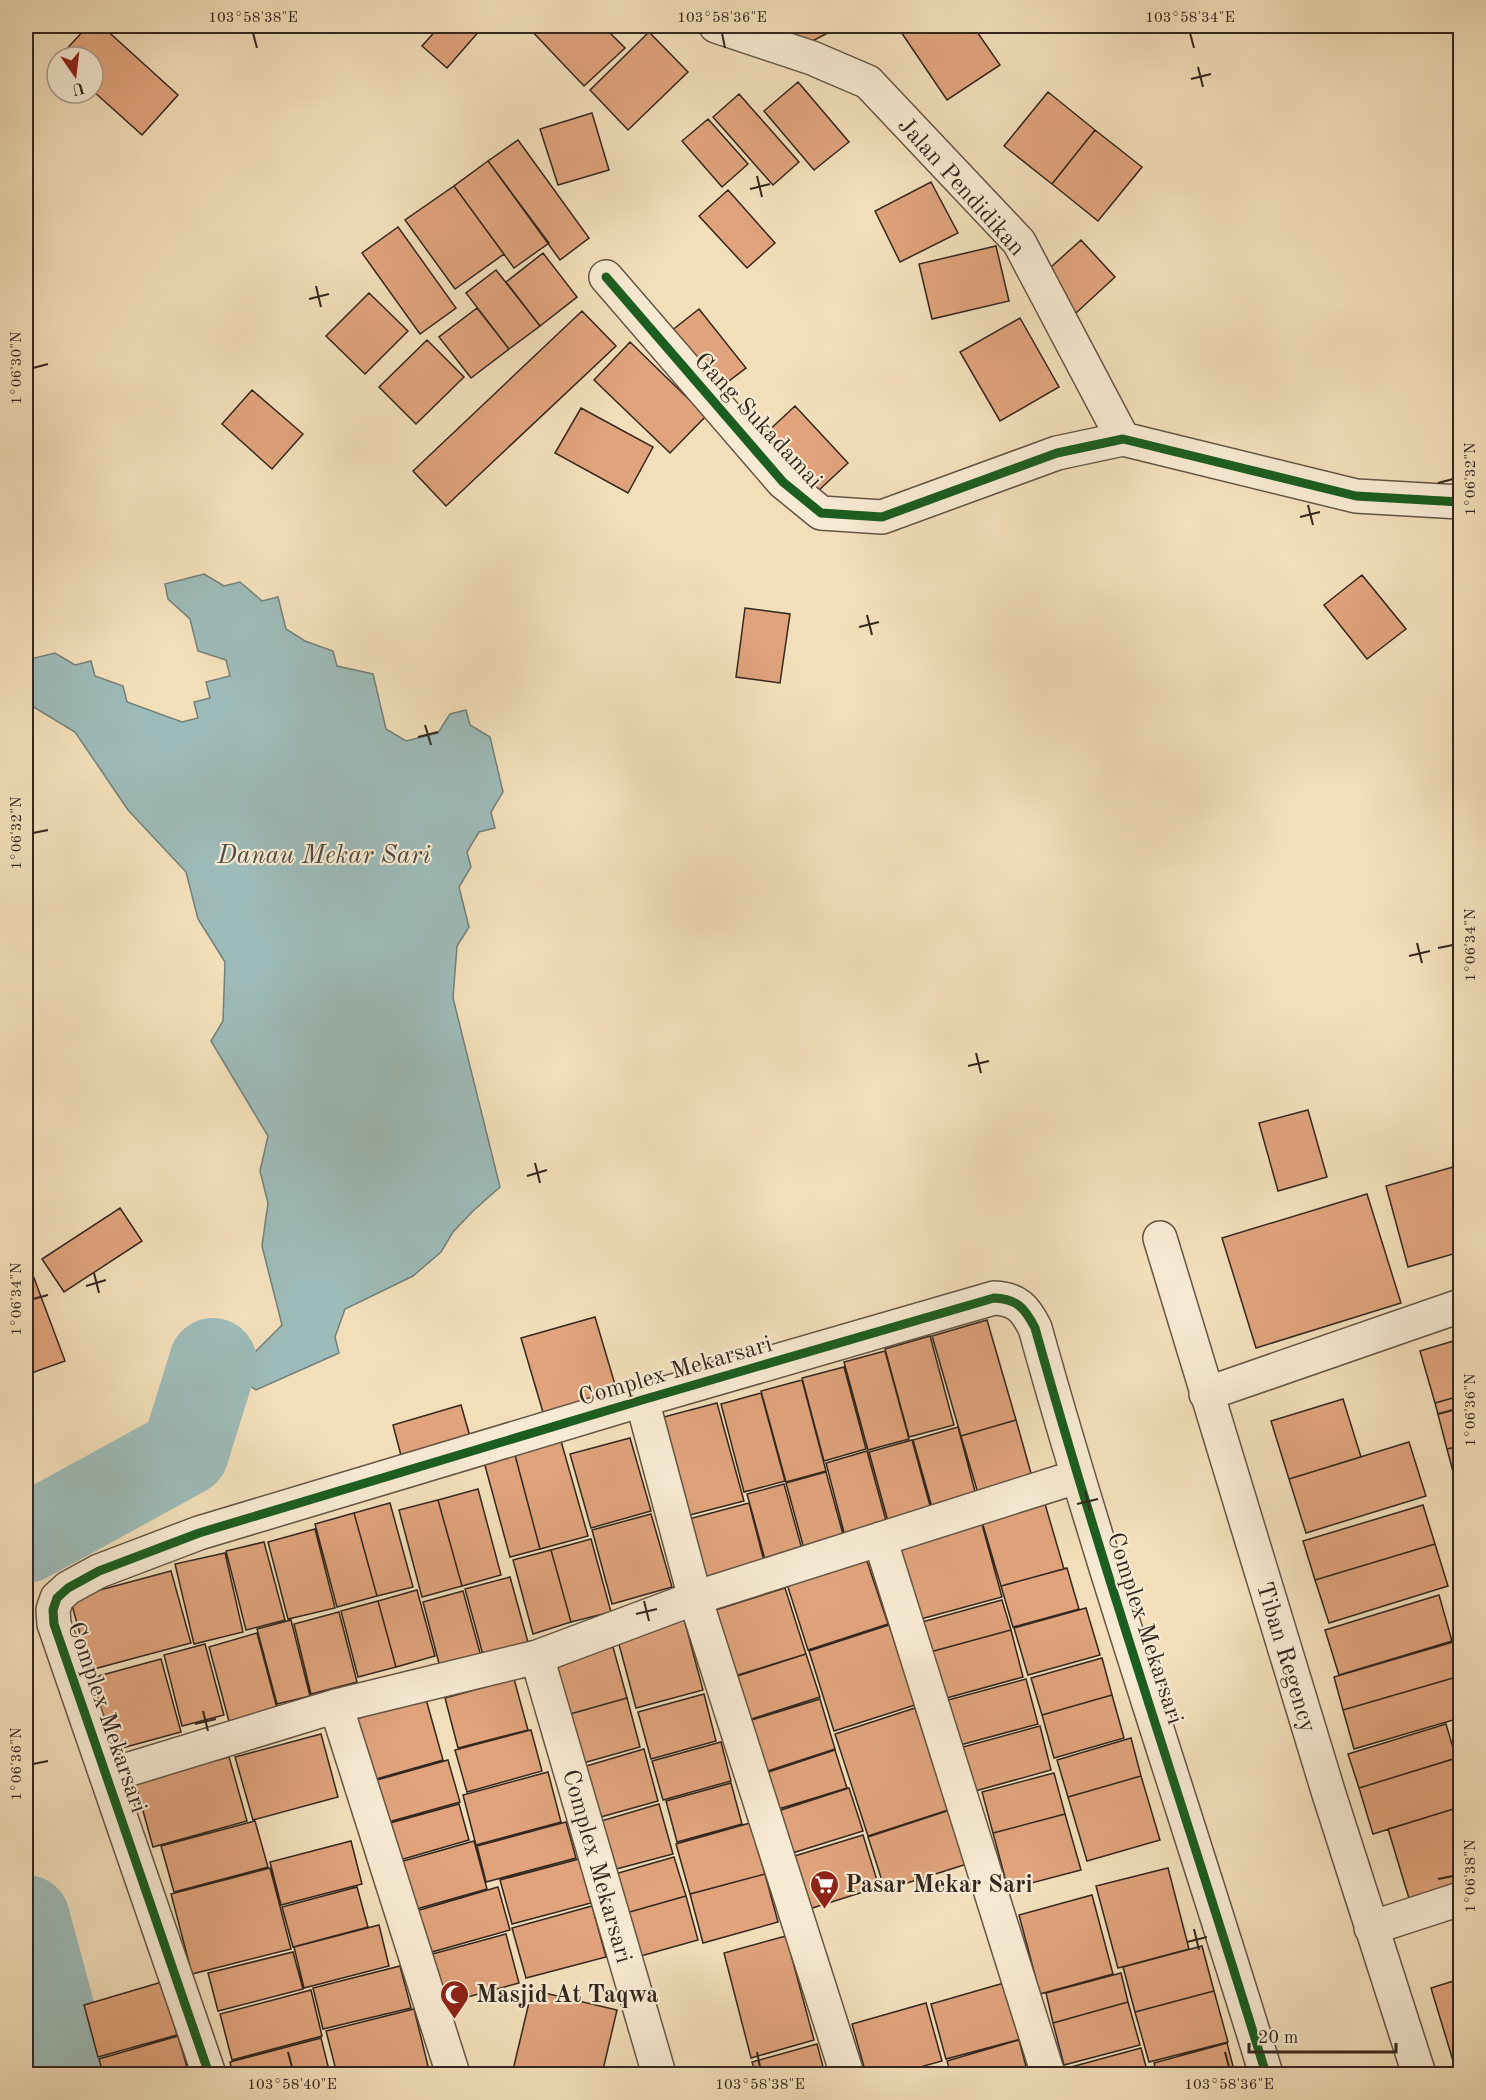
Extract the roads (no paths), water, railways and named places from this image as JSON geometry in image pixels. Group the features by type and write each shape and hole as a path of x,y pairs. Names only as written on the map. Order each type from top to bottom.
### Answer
{"street":[{"name":"Jalan Pendidikan","path":"716,26 812,58 868,82 1019,242 1123,439"},
{"name":"Gang Sukadamai","path":"606,277 783,482 821,513 882,517 1057,453 1123,439"},
{"path":"1123,439 1356,496 1461,502"},
{"name":"Tiban Regency","path":"1160,1238 1371,1928 1419,2074"},
{"name":"Complex Mekarsari","path":"209,2074 54,1624 53,1610 57,1598 68,1588 99,1571 199,1533 642,1400 994,1298 1016,1301 1028,1313 1035,1328 1076,1477 1202,1864 1266,2074"},
{"path":"1206,1394 1461,1306"},
{"name":"Complex Mekarsari","path":"642,1400 695,1598 847,2074"},
{"name":"Complex Mekarsari","path":"107,1776 336,1706 537,1657 695,1598 1076,1477"},
{"path":"880,1539 1048,2074"},
{"name":"Complex Mekarsari","path":"537,1657 660,2074"},
{"path":"336,1706 453,2074"},
{"path":"1371,1928 1461,1899"}],"water":[{"name":"Danau Mekar Sari","path":"204,574 224,586 240,582 262,601 278,597 286,629 305,641 333,651 337,666 373,674 386,729 406,741 438,733 450,714 466,710 470,725 490,737 503,792 491,812 495,828 479,832 467,852 471,867 459,887 469,927 457,946 453,998 500,1187 453,1232 441,1252 413,1276 345,1309 335,1337 339,1353 256,1390 213,1362 248,1359 282,1325 262,1246 268,1203 260,1171 268,1136 211,1041 223,1021 225,962 198,919 186,872 128,810 75,732 35,708 26,697 26,660 55,653 75,665 91,661 95,676 123,686 127,702 182,722 198,718 194,702 210,698 206,682 230,676 226,660 198,651 190,619 168,599 165,584"}],"waterway":[{"path":"26,1539 185,1452 213,1362"},
{"path":"26,1919 68,2074"}],"place":[{"name":"Pasar Mekar Sari","path":"824,1910"},
{"name":"Masjid At Taqwa","path":"455,2020"}]}
